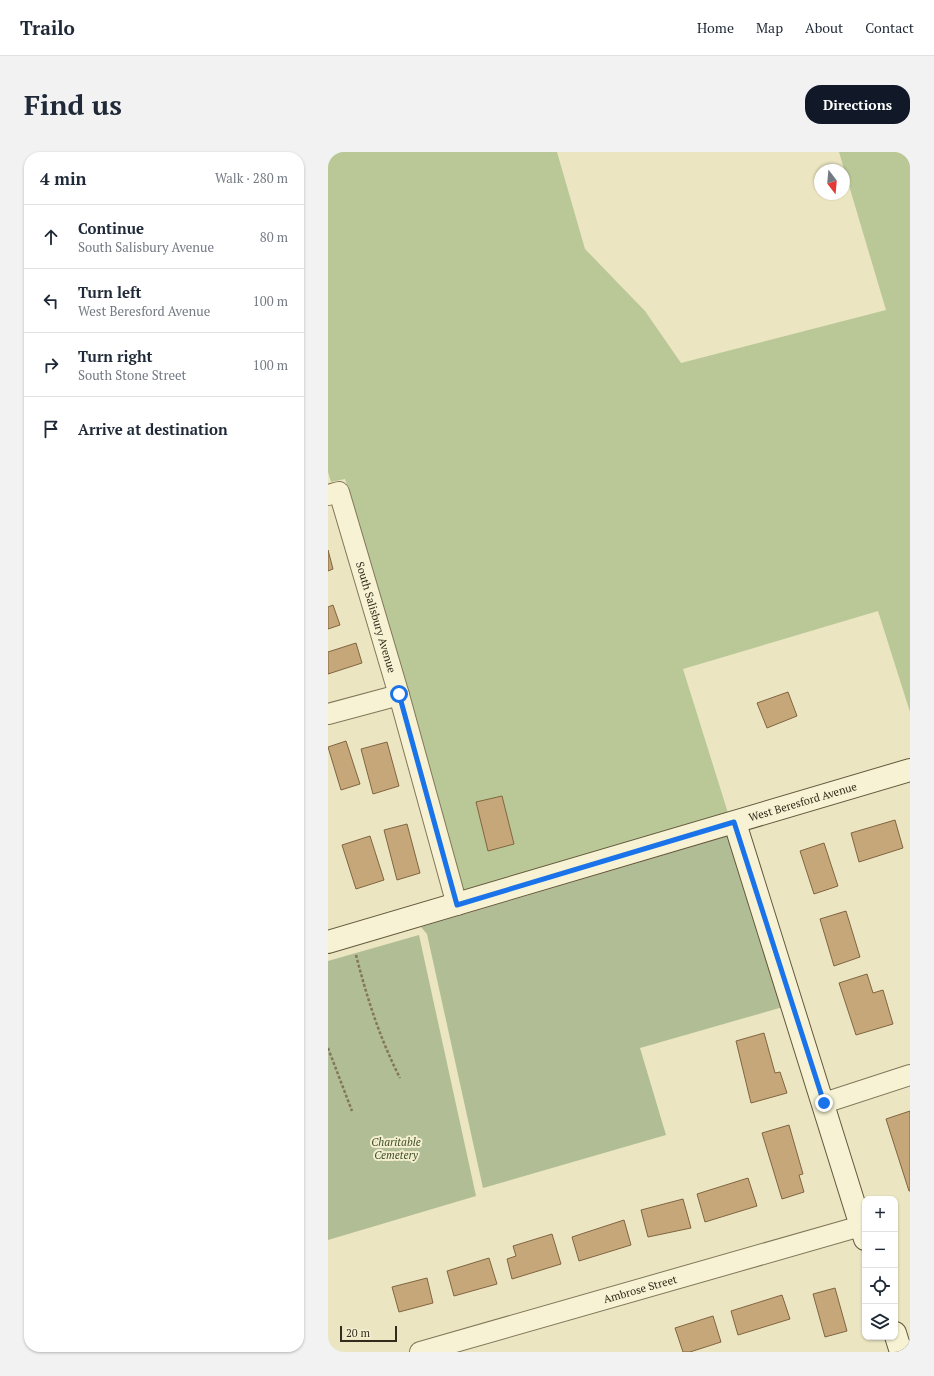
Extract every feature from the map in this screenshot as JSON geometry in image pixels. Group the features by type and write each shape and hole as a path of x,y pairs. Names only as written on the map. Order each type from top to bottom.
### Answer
{"street":[{"name":"South Salisbury Avenue","path":"333,493 399,694 457,905"},
{"path":"328,714 399,694"},
{"name":"West Beresford Avenue","path":"328,942 910,770"},
{"path":"734,822 824,1103 863,1232"},
{"path":"824,1103 910,1075"},
{"name":"Ambrose Street","path":"420,1352 862,1233"},
{"path":"897,1340 901,1352"}],"path":[{"path":"352,935 363,981 384,1046 400,1078"},
{"path":"328,1048 352,1111"}],"green space":[{"path":"328,152 557,152 585,249 645,311 681,363 886,310 850,189 850,164 843,164 839,152 910,152 910,712 878,611 683,669 728,813 463,892 405,681 345,479 331,482 328,472"},
{"path":"729,836 783,1007 640,1048 666,1135 483,1188 427,934 421,927"},
{"name":"Charitable Cemetery","path":"419,935 476,1196 328,1240 328,961"}],"building":[{"path":"328,550 333,569 328,571"},
{"path":"333,605 340,625 328,629 328,607"},
{"path":"356,643 362,663 328,674 328,652"},
{"path":"788,692 797,716 767,728 757,703"},
{"path":"346,741 360,784 341,790 328,747"},
{"path":"387,742 399,786 373,794 361,749"},
{"path":"502,796 514,844 488,851 476,802"},
{"path":"895,820 903,848 859,862 851,833"},
{"path":"407,824 420,873 397,880 384,830"},
{"path":"370,836 384,880 356,889 342,845"},
{"path":"824,843 838,886 814,894 800,851"},
{"path":"846,911 860,957 834,966 820,919"},
{"path":"867,974 873,993 883,990 893,1024 856,1035 839,983"},
{"path":"764,1033 775,1073 780,1072 787,1093 751,1103 736,1041"},
{"path":"910,1111 910,1191 909,1191 886,1119"},
{"path":"789,1125 803,1174 799,1175 804,1192 782,1199 762,1133"},
{"path":"748,1178 757,1206 705,1222 697,1194"},
{"path":"683,1199 691,1228 648,1237 641,1210"},
{"path":"624,1220 631,1245 579,1261 572,1237"},
{"path":"552,1234 561,1264 512,1279 507,1259 516,1256 513,1246"},
{"path":"489,1258 497,1284 454,1296 447,1271"},
{"path":"427,1278 433,1303 399,1312 392,1287"},
{"path":"835,1288 847,1331 825,1337 813,1294"},
{"path":"782,1295 790,1319 738,1335 731,1311"},
{"path":"713,1316 721,1342 690,1352 683,1352 675,1328"}],"route":[{"path":"399,694 457,905 734,822 824,1103"}]}
